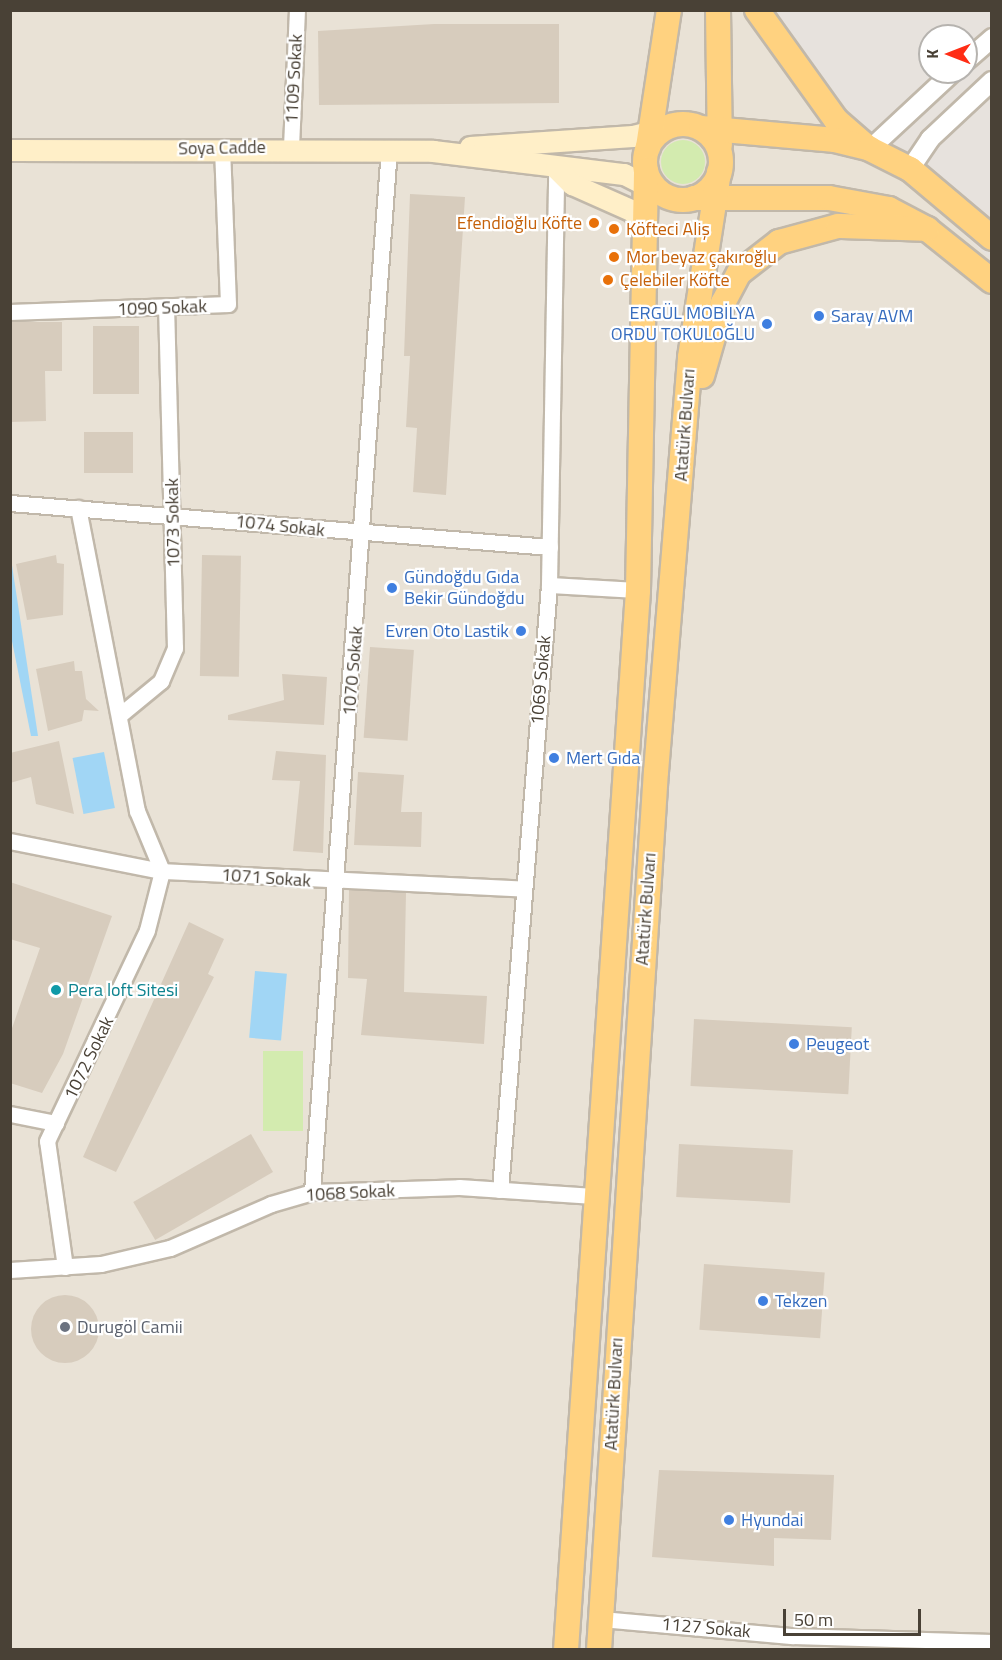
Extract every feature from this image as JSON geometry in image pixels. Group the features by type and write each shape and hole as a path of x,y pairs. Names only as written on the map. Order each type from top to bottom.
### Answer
{"highway":[{"path":"669,10 654,135 710,129 835,140 870,149 910,169 992,238"},
{"path":"705,198 720,166 710,129 718,10"},
{"path":"757,10 836,120 870,149"},
{"name":"Atatürk Bulvarı","path":"566,1650 594,1196 638,590 647,235 654,135"},
{"path":"650,183 705,198 829,198 889,210 927,229 992,281"},
{"name":"Atatürk Bulvarı","path":"600,1650 656,772 705,198"},
{"path":"681,499 706,351 739,273 779,242 805,232 869,224 927,229"}],"main road":[{"name":"Soya Cadde","path":"434,151 654,135"},
{"name":"Soya Cadde","path":"10,150 291,147 434,151 556,168 624,174 650,183"},
{"path":"556,168 572,184 633,211 647,235"}],"street":[{"name":"1109 Sokak","path":"291,147 297,10"},
{"path":"978,50 992,38"},
{"path":"910,169 930,139 992,81"},
{"path":"870,149 940,84"},
{"name":"1090 Sokak","path":"10,312 228,304 222,148"},
{"name":"1070 Sokak","path":"312,1192 364,534 389,149"},
{"name":"1069 Sokak","path":"500,1190 549,585 556,168"},
{"name":"1073 Sokak","path":"121,714 147,697 172,663 173,515 166,308"},
{"name":"1074 Sokak","path":"10,503 173,515 364,534 550,547"},
{"path":"78,508 121,714 137,811 162,871"},
{"path":"549,585 638,590"},
{"name":"1071 Sokak","path":"10,841 162,871 337,883 524,889"},
{"name":"1072 Sokak","path":"65,1267 47,1165 47,1141 147,930 162,871"},
{"path":"10,1114 56,1124"},
{"name":"1068 Sokak","path":"10,1270 65,1267 170,1248 271,1204 312,1192 500,1190 594,1196"},
{"name":"1127 Sokak","path":"601,1619 793,1636 992,1642"}],"shaded area":[{"path":"11,11 991,11 991,1649 11,1649"},
{"path":"775,11 991,11 991,260 924,196 825,83"}],"green space":[{"path":"683,140 698,147 705,162 698,177 683,184 668,177 661,162 668,147"},
{"path":"263,1051 303,1051 303,1131 263,1131"}],"water":[{"path":"11,559 38,736 31,736 11,636"},
{"path":"104,752 115,808 83,814 73,758"},
{"path":"255,971 287,974 281,1041 249,1038"}],"building":[{"path":"434,24 559,24 559,103 319,105 318,31"},
{"path":"410,194 465,197 446,495 413,492 417,428 406,427 410,356 404,356"},
{"path":"10,322 62,322 62,371 45,371 46,421 10,422"},
{"path":"93,326 139,326 139,394 93,394"},
{"path":"84,432 133,432 133,473 84,473"},
{"path":"56,555 57,563 64,564 63,615 27,620 16,564"},
{"path":"202,555 241,556 239,677 200,676"},
{"path":"370,647 414,650 408,741 364,738"},
{"path":"74,661 75,671 82,671 86,699 99,711 84,710 82,721 48,731 36,669"},
{"path":"282,674 327,677 324,725 228,720 228,715 284,700"},
{"path":"59,741 74,814 36,804 31,777 10,783 10,753"},
{"path":"276,751 326,755 323,853 293,851 300,781 272,780"},
{"path":"358,772 404,775 401,812 422,812 421,847 354,845"},
{"name":"Pera loft Sitesi","path":"10,882 112,916 63,1054 42,1093 10,1083 10,1034 40,948 10,939"},
{"path":"349,890 406,893 404,992 487,996 484,1044 361,1035 367,979 348,978"},
{"path":"189,922 224,939 208,974 214,977 116,1172 83,1157"},
{"name":"Peugeot","path":"694,1019 852,1027 848,1094 690,1086"},
{"path":"251,1134 273,1172 155,1240 133,1202"},
{"path":"679,1144 793,1150 790,1203 676,1197"},
{"name":"Tekzen","path":"704,1264 825,1272 820,1338 699,1330"},
{"name":"Durugöl Camii","path":"65,1295 78,1297 89,1305 97,1316 99,1329 97,1342 89,1353 78,1361 65,1363 52,1361 41,1353 33,1342 31,1329 33,1316 41,1305 52,1297"},
{"name":"Hyundai","path":"659,1470 834,1475 831,1540 774,1538 774,1566 652,1557"}],"place":[{"name":"Efendioğlu Köfte","path":"594,223"},
{"name":"Köfteci Aliş","path":"614,229"},
{"name":"Mor beyaz çakıroğlu","path":"614,257"},
{"name":"Çelebiler Köfte","path":"608,280"},
{"name":"Saray AVM","path":"819,316"},
{"name":"ERGÜL MOBİLYA ORDU TOKULOĞLU","path":"767,324"},
{"name":"Gündoğdu Gıda Bekir Gündoğdu","path":"392,588"},
{"name":"Evren Oto Lastik","path":"521,631"},
{"name":"Mert Gıda","path":"554,758"},
{"name":"Pera loft Sitesi","path":"56,990"},
{"name":"Peugeot","path":"794,1044"},
{"name":"Tekzen","path":"763,1301"},
{"name":"Durugöl Camii","path":"65,1327"},
{"name":"Hyundai","path":"729,1520"}]}
